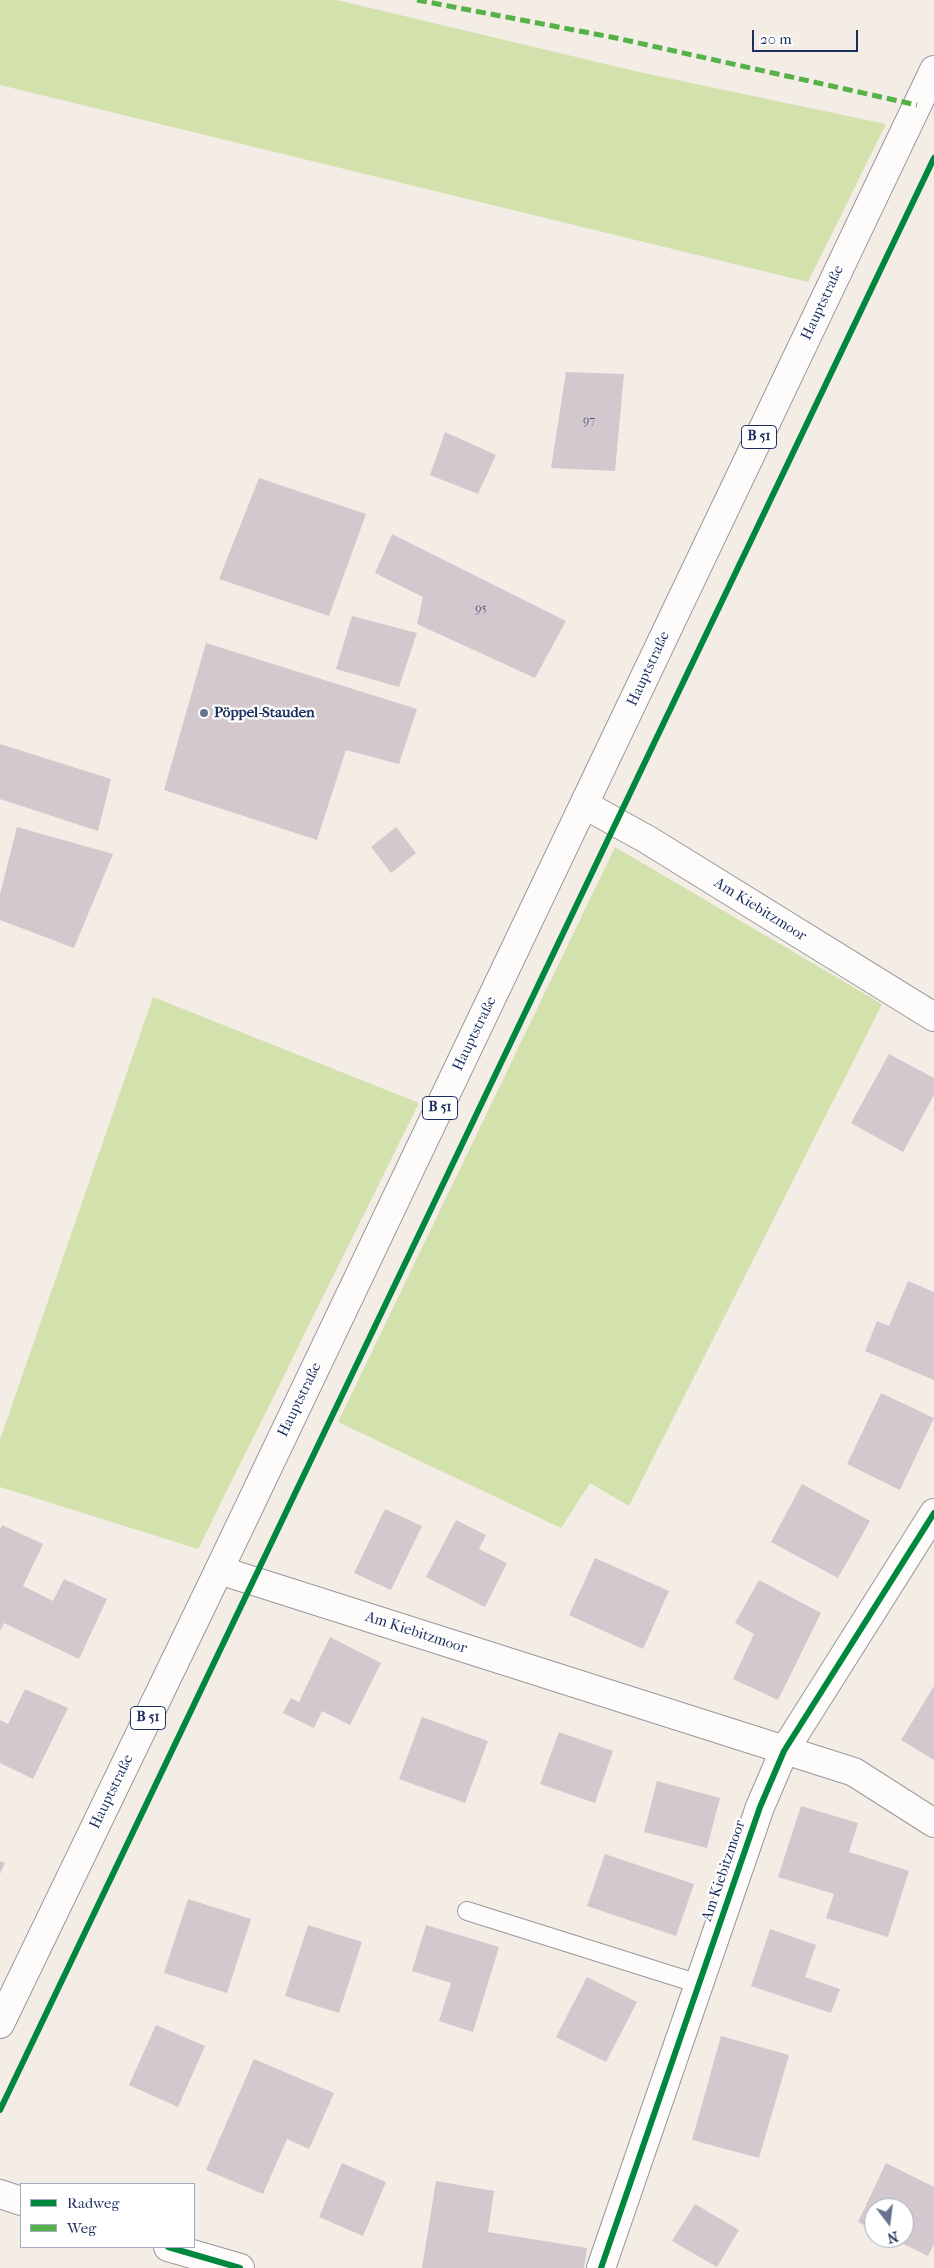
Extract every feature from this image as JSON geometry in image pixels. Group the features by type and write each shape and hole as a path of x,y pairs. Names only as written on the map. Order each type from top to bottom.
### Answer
{"main road":[{"name":"Hauptstraße","path":"0,2024 585,805 934,70"},
{"name":"Am Kiebitzmoor","path":"585,805 648,840 934,1017"},
{"name":"Am Kiebitzmoor","path":"601,2268 760,1807 784,1751 934,1513"},
{"name":"Am Kiebitzmoor","path":"219,1570 854,1772 934,1823"},
{"path":"0,2194 20,2201"},
{"path":"171,2248 240,2268"}],"lane":[{"path":"467,1911 699,1984"}],"green space":[{"path":"0,0 337,0 639,72 886,124 808,282 0,85"},
{"path":"615,847 882,1004 629,1506 590,1483 561,1528 338,1422"},
{"path":"153,997 419,1103 198,1549 0,1487 0,1440"}],"building":[{"path":"566,372 624,374 615,471 551,468"},
{"path":"445,432 496,455 478,494 430,475"},
{"path":"259,478 366,514 329,616 219,579"},
{"path":"392,534 566,621 535,678 417,624 423,597 375,573"},
{"path":"352,616 417,633 399,687 336,669"},
{"path":"206,643 417,709 399,764 346,750 317,840 164,790"},
{"path":"0,744 111,779 98,831 0,799"},
{"path":"17,827 113,854 74,948 0,920 0,894"},
{"path":"396,827 416,853 391,873 371,847"},
{"path":"889,1054 934,1078 934,1095 903,1152 851,1123"},
{"path":"908,1281 934,1292 934,1380 865,1351 877,1321 889,1326"},
{"path":"881,1393 934,1418 900,1490 847,1464"},
{"path":"802,1484 870,1521 838,1578 771,1542"},
{"path":"385,1509 422,1526 391,1590 354,1573"},
{"path":"456,1520 486,1535 479,1549 507,1563 485,1607 426,1577"},
{"path":"2,1525 43,1544 23,1586 53,1601 64,1579 107,1599 79,1659 4,1623 0,1631 0,1530"},
{"path":"595,1558 669,1591 643,1649 569,1615"},
{"path":"759,1580 821,1613 778,1700 733,1679 754,1634 735,1623"},
{"path":"330,1637 381,1663 350,1725 322,1711 314,1728 283,1713 291,1698 299,1702"},
{"path":"934,1686 934,1760 901,1740"},
{"path":"25,1689 68,1708 33,1779 0,1763 0,1720 8,1724"},
{"path":"422,1717 488,1741 465,1803 399,1779"},
{"path":"559,1732 613,1751 595,1803 540,1784"},
{"path":"657,1781 720,1798 707,1848 644,1832"},
{"path":"801,1806 858,1823 849,1852 909,1871 888,1937 826,1918 834,1894 778,1877"},
{"path":"605,1854 694,1884 676,1936 587,1906"},
{"path":"0,1861 5,1863 0,1874"},
{"path":"188,1899 251,1919 227,1993 164,1973"},
{"path":"308,1925 362,1942 339,2013 285,1996"},
{"path":"426,1925 499,1947 473,2032 439,2021 451,1983 412,1971"},
{"path":"770,1929 816,1945 805,1977 840,1989 831,2013 751,1986"},
{"path":"587,1977 637,2002 606,2062 556,2037"},
{"path":"156,2025 205,2046 178,2107 129,2085"},
{"path":"721,2036 789,2055 759,2158 692,2140"},
{"path":"254,2059 334,2093 309,2149 287,2139 263,2194 206,2170"},
{"path":"342,2163 386,2182 363,2236 319,2217"},
{"path":"886,2163 934,2187 934,2244 928,2256 912,2248 914,2248 914,2198 869,2198"},
{"path":"436,2181 494,2191 488,2232 587,2248 584,2268 422,2268"},
{"path":"695,2204 739,2230 717,2267 672,2241"},
{"path":"864,2209 864,2225 858,2222"}],"marked path":[{"path":"417,0 616,38 917,105"}],"cycle path":[{"path":"0,2110 934,158"},
{"path":"601,2268 760,1807 784,1751 934,1513"},
{"path":"171,2248 240,2268"}],"place":[{"name":"Pöppel-Stauden","path":"204,713"}]}
